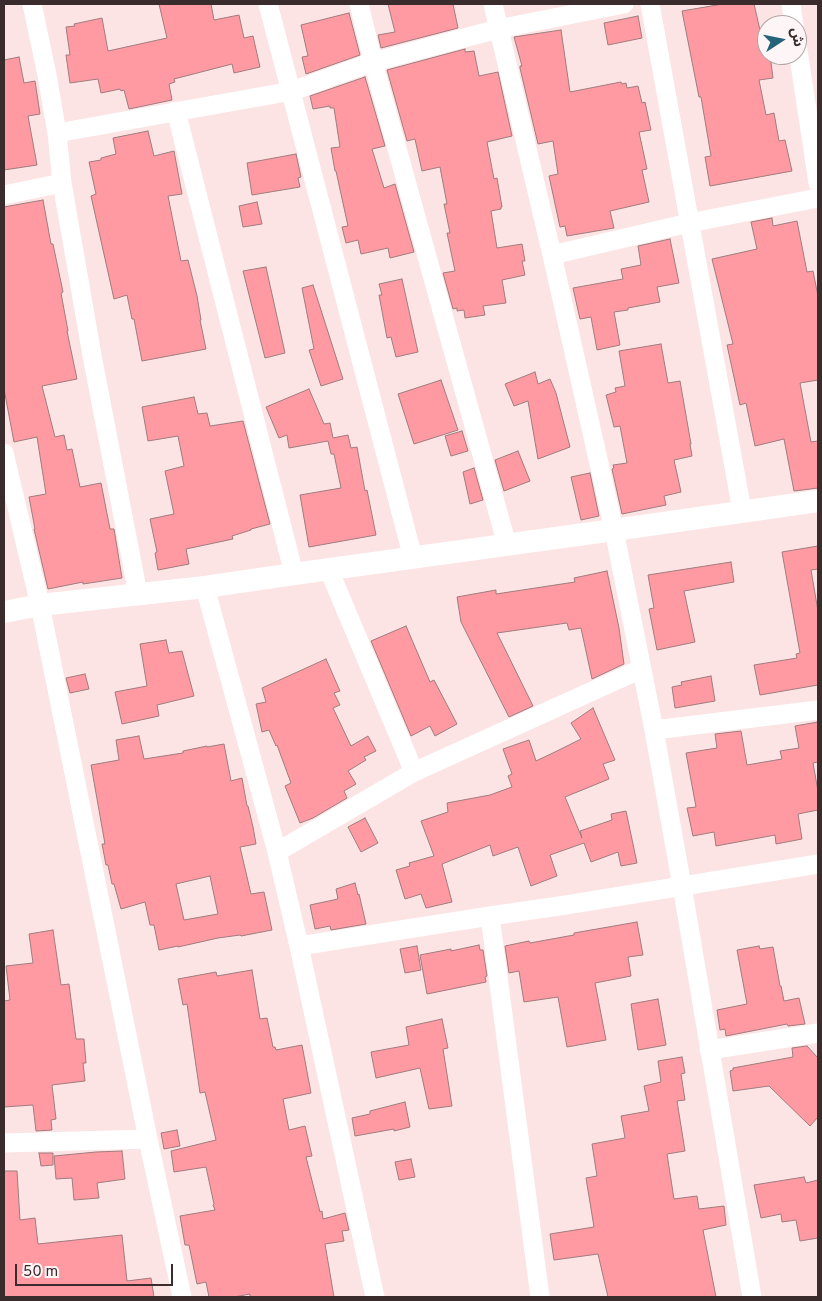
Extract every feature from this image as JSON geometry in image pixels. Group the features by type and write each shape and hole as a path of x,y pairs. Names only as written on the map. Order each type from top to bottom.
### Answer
{"street":[{"path":"32,4 57,133 62,183 93,361 138,594"},
{"path":"268,4 413,558"},
{"path":"358,4 507,544"},
{"path":"493,4 614,530 654,730 752,1297"},
{"path":"57,133 292,90 373,62 498,29 624,4"},
{"path":"650,4 742,511"},
{"path":"800,65 818,183"},
{"path":"176,111 294,574"},
{"path":"4,195 62,183"},
{"path":"552,255 689,224 818,198"},
{"path":"4,453 40,606 182,1297"},
{"path":"4,612 40,606 205,587 818,501"},
{"path":"329,570 414,772"},
{"path":"205,587 276,852 299,946 375,1297"},
{"path":"276,852 414,772 641,669"},
{"path":"654,730 818,710"},
{"path":"299,946 566,906 818,864"},
{"path":"490,916 540,1297"},
{"path":"709,1050 818,1033"},
{"path":"4,1143 148,1139"}],"building":[{"path":"159,4 211,4 214,20 239,15 244,38 253,36 260,67 234,73 232,64 174,79 175,82 169,84 172,100 129,109 124,90 121,91 120,89 101,93 98,79 70,83 66,55 70,55 66,27 102,18 108,51 167,38"},
{"path":"388,4 453,4 458,28 381,48 378,35 395,32"},
{"path":"723,4 754,4 757,17 757,65 771,65 773,78 759,80 766,115 774,113 779,141 785,140 792,171 710,186 705,157 711,156 701,97 699,97 682,11"},
{"path":"349,13 360,55 306,74 302,57 308,56 301,25"},
{"path":"638,16 642,38 608,45 604,23"},
{"path":"561,30 570,92 621,82 622,84 626,83 627,88 638,86 642,103 645,102 651,130 639,132 647,169 642,170 649,202 610,211 614,228 567,236 565,226 560,227 549,176 558,174 553,141 538,144 514,37"},
{"path":"465,49 465,52 474,51 479,76 498,72 512,136 487,142 494,179 497,178 502,207 501,209 491,211 497,248 522,244 525,261 522,261 525,275 502,280 506,303 483,306 485,315 465,318 464,310 457,311 457,308 453,309 443,273 455,271 447,233 450,233 444,204 447,204 440,167 422,171 415,139 407,141 387,70"},
{"path":"19,57 24,83 35,81 40,114 28,116 37,165 4,170 4,60"},
{"path":"365,77 385,146 372,149 384,188 395,184 414,252 390,258 388,248 361,254 358,240 346,243 342,227 348,226 331,148 340,147 334,108 330,108 330,106 313,109 310,96"},
{"path":"148,131 154,156 174,151 182,194 168,196 181,261 188,260 197,296 206,349 142,361 134,319 132,319 127,295 114,299 91,196 96,194 89,162 116,154 113,138"},
{"path":"296,154 301,177 298,178 300,187 252,195 247,163"},
{"path":"43,200 51,244 53,244 63,292 61,293 67,331 77,379 42,386 55,437 64,435 67,450 72,449 80,487 101,483 110,529 114,529 122,578 83,584 83,582 48,589 34,529 29,497 46,494 37,437 14,442 4,389 4,207"},
{"path":"257,202 262,224 243,227 239,206"},
{"path":"772,218 773,226 797,221 807,272 813,271 818,296 818,380 800,383 811,442 818,441 818,488 794,491 784,439 755,446 746,403 740,405 727,345 733,344 712,259 757,249 751,222"},
{"path":"670,239 679,283 657,287 660,302 614,312 620,345 597,350 591,317 580,319 573,288 623,279 621,269 641,265 638,246"},
{"path":"266,267 285,353 265,358 243,271"},
{"path":"402,279 418,352 396,357 391,337 387,338 379,295 382,295 379,284"},
{"path":"313,285 343,379 321,386 309,350 314,349 302,288"},
{"path":"661,344 668,383 680,381 692,456 674,460 681,492 664,496 666,505 622,514 612,469 614,468 613,465 627,463 620,426 614,427 606,395 616,392 615,388 625,386 619,351"},
{"path":"535,372 538,384 550,379 556,393 570,447 538,459 528,401 514,406 505,384"},
{"path":"441,380 458,430 414,444 398,394"},
{"path":"309,389 324,424 330,423 333,438 348,435 351,448 357,447 376,535 309,547 300,495 341,488 334,454 331,454 328,441 289,448 287,435 279,438 266,407"},
{"path":"194,397 198,414 207,413 210,426 243,421 270,524 232,536 233,539 186,549 189,564 158,570 155,553 157,552 150,519 174,514 165,471 184,466 178,436 148,441 142,407"},
{"path":"462,431 468,451 451,456 445,436"},
{"path":"518,451 530,481 504,491 495,460"},
{"path":"474,468 483,500 470,504 463,472"},
{"path":"590,473 599,516 581,520 571,477"},
{"path":"818,546 818,569 811,570 818,611 818,685 760,695 754,665 797,658 796,654 800,653 782,552"},
{"path":"731,562 734,582 684,591 695,642 657,650 649,609 654,608 648,575"},
{"path":"607,571 619,628 624,664 592,679 581,628 569,630 567,623 497,633 533,706 509,717 461,622 457,597 496,590 496,594 575,582 574,578"},
{"path":"406,626 430,682 434,680 457,724 435,736 430,726 411,736 371,641"},
{"path":"166,640 169,653 182,651 194,696 157,705 159,716 122,724 115,692 147,686 140,644"},
{"path":"326,659 340,691 334,693 340,705 333,708 351,746 368,736 376,751 364,757 366,760 348,771 356,784 344,791 347,798 313,818 300,823 285,786 291,783 277,745 269,730 262,732 256,704 266,702 262,688"},
{"path":"85,674 89,689 70,693 66,678"},
{"path":"711,676 715,701 675,708 672,687 682,685 681,682"},
{"path":"593,708 615,760 603,764 609,779 565,797 582,838 580,831 612,820 611,814 626,811 637,863 621,866 618,852 591,862 584,843 550,855 557,876 531,886 518,847 493,856 490,845 442,864 452,902 426,908 421,894 405,899 396,870 410,866 409,863 434,856 421,821 448,812 447,803 490,795 512,787 508,776 512,774 503,749 529,740 536,761 581,739 571,723"},
{"path":"818,722 818,762 813,763 818,791 818,810 798,814 802,839 776,844 775,835 716,846 714,832 693,836 687,808 696,807 686,753 717,748 715,734 741,731 747,765 782,759 780,751 799,748 795,726"},
{"path":"139,736 144,759 224,744 231,781 242,778 253,827 256,844 240,847 251,894 264,892 272,930 218,938 159,950 154,925 150,925 145,902 121,909 114,884 112,884 108,865 106,865 102,844 105,844 91,765 119,760 116,740","holes":["210,876 218,914 184,920 176,884"]},
{"path":"365,818 378,843 361,852 348,827"},
{"path":"355,883 366,924 331,930 330,926 315,929 310,905 338,899 336,889"},
{"path":"637,922 643,955 628,957 631,976 595,983 606,1040 567,1047 558,997 524,1002 519,971 509,973 505,946 574,935 574,933"},
{"path":"53,930 61,985 69,984 76,1039 84,1039 86,1063 83,1063 85,1081 52,1085 56,1119 51,1120 52,1130 36,1131 33,1105 4,1107 4,1001 10,1000 6,966 33,963 29,934"},
{"path":"479,945 480,950 483,950 487,976 485,977 486,982 427,994 420,955"},
{"path":"417,946 421,970 405,973 400,949"},
{"path":"759,946 760,949 773,947 784,1001 799,998 805,1024 788,1026 787,1024 726,1036 725,1029 720,1030 717,1010 747,1004 737,950"},
{"path":"252,970 260,1019 267,1018 273,1047 276,1050 302,1045 311,1093 283,1099 289,1130 305,1126 312,1156 306,1157 320,1212 322,1211 323,1219 345,1213 349,1230 342,1231 344,1241 325,1244 334,1297 250,1297 250,1294 234,1297 209,1297 206,1282 197,1284 189,1245 185,1245 180,1216 215,1210 206,1167 174,1172 171,1151 216,1140 205,1092 200,1093 187,1004 183,1005 178,979 216,972 217,976"},
{"path":"658,999 666,1045 638,1050 631,1004"},
{"path":"442,1019 448,1048 443,1049 452,1106 429,1109 420,1068 376,1078 371,1052 409,1045 406,1027"},
{"path":"807,1046 818,1058 818,1117 810,1126 769,1086 733,1091 730,1071 733,1068 793,1057 792,1048"},
{"path":"682,1057 685,1073 681,1074 685,1100 677,1101 685,1151 667,1154 674,1199 697,1196 699,1209 724,1206 726,1225 703,1230 716,1297 608,1297 598,1254 554,1260 550,1234 594,1227 586,1178 597,1176 592,1144 625,1138 621,1116 649,1111 644,1086 661,1082 658,1061"},
{"path":"405,1102 410,1127 355,1136 352,1118"},
{"path":"177,1130 180,1146 164,1149 161,1133"},
{"path":"122,1151 125,1179 97,1183 99,1198 74,1200 72,1178 56,1179 54,1156"},
{"path":"39,1153 53,1153 53,1165 41,1166"},
{"path":"411,1159 415,1177 399,1180 395,1162"},
{"path":"4,1171 17,1171 20,1220 35,1218 38,1244 122,1235 127,1281 151,1278 154,1297 4,1297"},
{"path":"804,1177 806,1183 818,1180 818,1238 800,1241 796,1220 782,1222 781,1214 761,1218 754,1185"}]}
